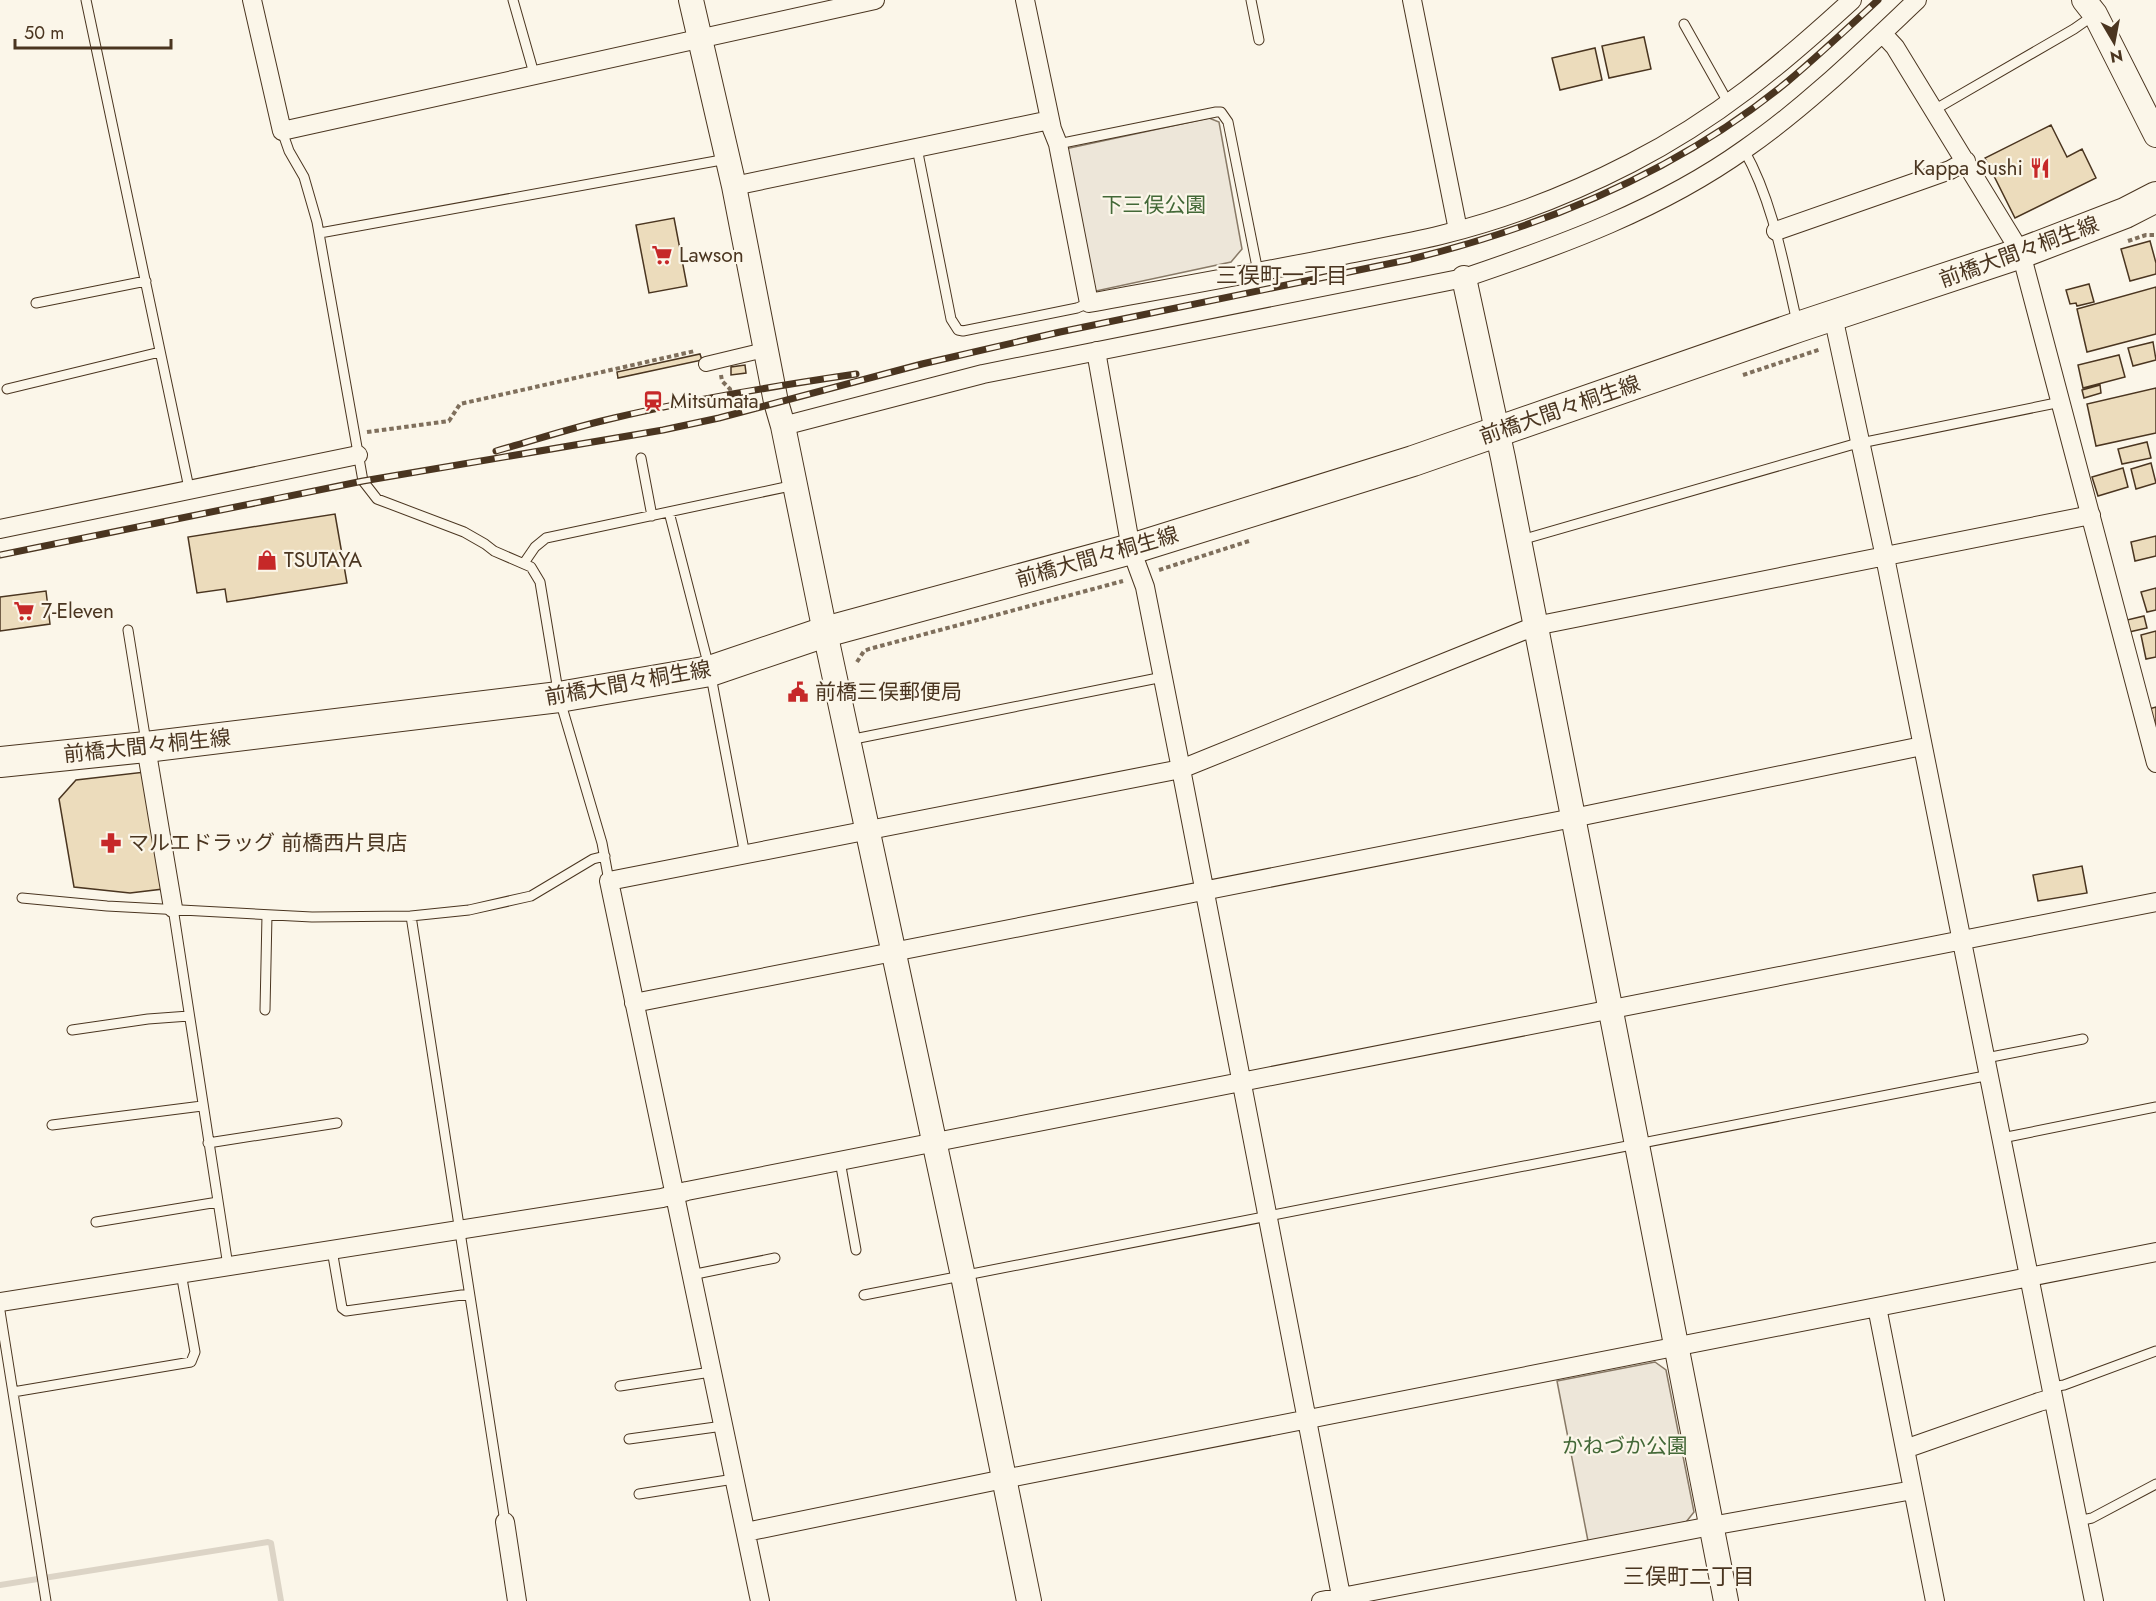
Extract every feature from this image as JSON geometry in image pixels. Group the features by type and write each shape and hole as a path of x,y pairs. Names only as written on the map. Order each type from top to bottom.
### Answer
{"main road":[{"name":"前橋大間々桐生線","path":"0,762 146,747 559,697 710,671 825,632 1131,549 1413,461 1798,327 2021,253 2125,213 2156,197"}],"street":[{"path":"252,0 282,131 875,0"},
{"path":"691,0 734,186 776,402 869,830 1029,1601"},
{"path":"1025,0 1050,120 1058,144 1089,303 1258,272 1458,230 1519,211 1603,176 1659,147 1729,104 1795,52 1845,2"},
{"path":"1412,0 1458,230"},
{"path":"783,426 983,374 1464,278 1599,230 1656,201 1744,150 1783,121 1917,0"},
{"path":"2090,7 2156,135"},
{"path":"1882,33 1894,47 1934,110 2021,253 2156,763"},
{"path":"734,186 1050,120"},
{"path":"1776,231 1940,174 1966,161"},
{"path":"1464,278 1519,541 1726,1601"},
{"path":"1833,316 1885,557 2094,1601"},
{"path":"713,362 756,351"},
{"path":"1096,351 1131,549 1142,576 1181,769 1309,1419 1342,1599"},
{"path":"0,528 358,454"},
{"path":"760,1601 609,881 1181,769 1535,626 2091,515"},
{"path":"634,1003 1573,818 1922,746"},
{"path":"146,747 173,908"},
{"path":"0,1302 662,1198 934,1142 2156,902"},
{"path":"746,1532 1004,1479 2156,1253"},
{"path":"1877,1307 1935,1601"},
{"path":"1905,1449 2039,1402 2052,1393"},
{"path":"1321,1601 1342,1599 1711,1526 1913,1490"},
{"path":"505,1522 517,1601"}],"lane":[{"path":"86,0 189,488"},
{"path":"513,0 533,70 531,75"},
{"path":"1251,0 1259,40"},
{"path":"1934,110 2074,29 2090,7"},
{"path":"1684,24 1729,104"},
{"path":"1058,144 1221,112 1228,122 1258,272"},
{"path":"282,131 289,151 303,177 320,233 363,481 377,499 464,532 485,543 494,552 531,567 540,582 559,697 605,856 609,881"},
{"path":"917,148 951,319 958,330 963,331 1077,309 1089,303"},
{"path":"1744,150 1752,164 1776,231 1798,327"},
{"path":"320,233 727,159"},
{"path":"36,303 146,281"},
{"path":"7,389 160,352"},
{"path":"1519,541 1860,443 2061,402"},
{"path":"641,458 652,516"},
{"path":"524,563 535,547 546,538 795,485"},
{"path":"669,512 710,671 745,855"},
{"path":"128,630 146,747"},
{"path":"849,740 1162,677"},
{"path":"22,898 107,906 173,908 312,918 411,916 469,910 531,896 593,859 605,856"},
{"path":"173,908 228,1266"},
{"path":"265,1010 267,915"},
{"path":"411,916 505,1522"},
{"path":"72,1030 148,1019 189,1016"},
{"path":"864,1295 1638,1143 1988,1066 2083,1039"},
{"path":"52,1125 202,1106"},
{"path":"2002,1138 2156,1107"},
{"path":"208,1143 337,1124"},
{"path":"840,1161 856,1250"},
{"path":"96,1222 218,1202"},
{"path":"332,1250 342,1308 346,1311 469,1294"},
{"path":"691,1275 775,1258"},
{"path":"13,1392 191,1362 195,1352 181,1273"},
{"path":"0,1311 46,1601"},
{"path":"2052,1393 2064,1384 2156,1351"},
{"path":"620,1386 711,1372"},
{"path":"629,1438 723,1426"},
{"path":"639,1494 734,1479"},
{"path":"2078,1521 2092,1518 2156,1484"}],"path":[{"path":"354,433 449,421 460,404 706,349 717,350 713,362 722,381 730,389 732,402 721,404"}],"green space":[{"name":"下三俣公園","path":"1209,118 1219,122 1242,249 1231,262 1096,291 1091,285 1065,149"},
{"name":"かねづか公園","path":"1655,1362 1666,1370 1694,1512 1686,1522 1588,1541 1557,1381"}],"building":[{"path":"1644,37 1651,69 1609,78 1602,46"},
{"path":"1595,48 1602,80 1560,90 1552,58"},
{"name":"Kappa Sushi","path":"2051,125 2067,157 2082,149 2096,178 2015,218 1985,158"},
{"name":"Lawson","path":"674,218 687,286 649,293 636,225"},
{"path":"2150,241 2156,263 2156,274 2130,281 2121,249"},
{"path":"2089,284 2094,302 2077,306 2076,303 2070,304 2066,290"},
{"path":"2156,287 2156,334 2087,352 2077,309"},
{"path":"2153,342 2156,360 2133,366 2128,348"},
{"path":"700,354 702,360 618,378 617,372"},
{"path":"2119,355 2125,377 2083,388 2078,365"},
{"path":"745,365 746,373 731,375 731,367"},
{"path":"2100,385 2101,393 2084,398 2082,390"},
{"path":"2156,388 2156,433 2096,446 2087,404"},
{"path":"2147,442 2151,458 2122,464 2118,449"},
{"path":"2151,463 2156,483 2136,489 2131,469"},
{"path":"2123,468 2128,487 2098,496 2092,477"},
{"name":"TSUTAYA","path":"335,514 347,583 227,602 225,589 197,593 188,537"},
{"path":"2156,536 2156,556 2135,561 2131,542"},
{"path":"2156,588 2156,610 2147,612 2141,592"},
{"name":"7-Eleven","path":"46,591 50,624 0,631 0,597"},
{"path":"2144,616 2147,628 2129,632 2127,620"},
{"path":"2156,631 2156,657 2146,659 2141,635"},
{"path":"2156,707 2156,737 2149,709"},
{"name":"マルエドラッグ 前橋西片貝店","path":"145,772 163,889 130,893 74,887 59,799 76,780"},
{"path":"2082,866 2087,893 2038,901 2033,875"}],"waterway":[{"path":"0,1585 268,1542 271,1543 281,1601"}],"railway":[{"path":"0,555 363,481 663,430 719,418 922,364 1060,332 1407,260 1458,247 1558,213 1607,192 1700,143 1745,114 1787,82 1878,0"},
{"path":"496,451 584,425 644,411 735,393 856,374"}],"place":[{"name":"Kappa Sushi","path":"2040,168"},
{"name":"Lawson","path":"662,255"},
{"name":"Mitsumata","path":"653,401"},
{"name":"TSUTAYA","path":"267,560"},
{"name":"7-Eleven","path":"24,611"},
{"name":"前橋三俣郵便局","path":"798,692"},
{"name":"マルエドラッグ 前橋西片貝店","path":"111,843"}],"district":[{"name":"三俣町一丁目","path":"1282,275"},
{"name":"三俣町二丁目","path":"1689,1576"}]}
